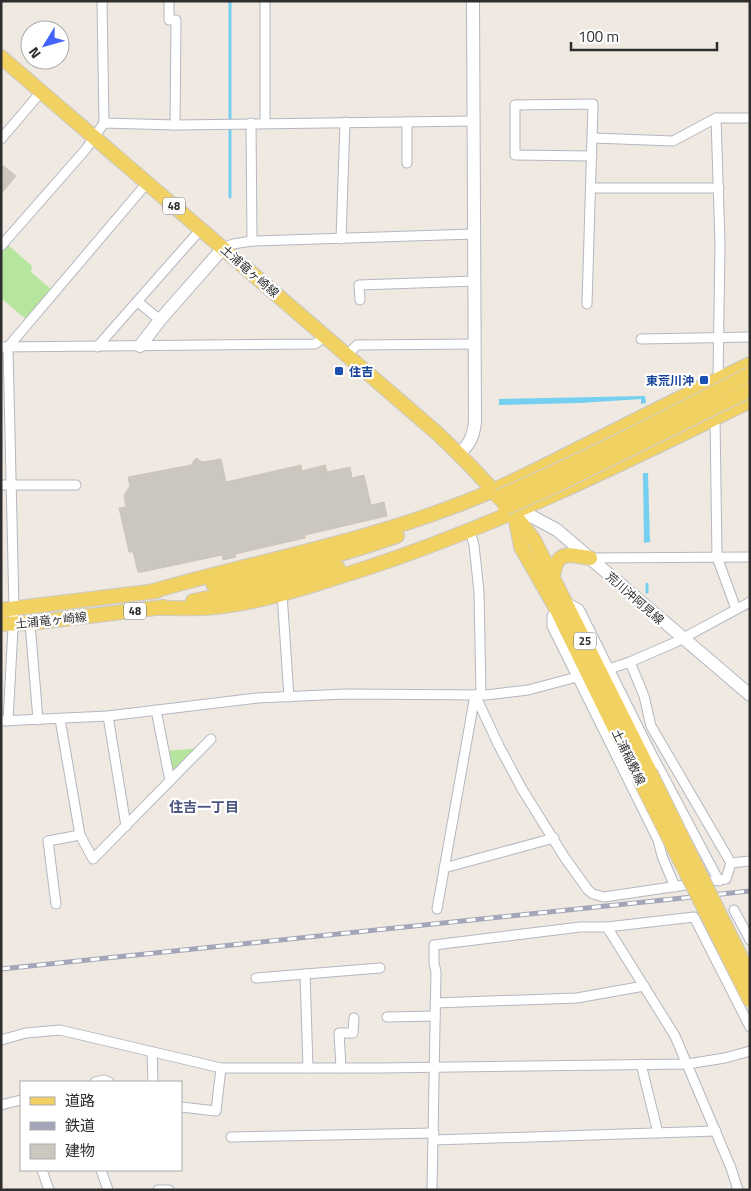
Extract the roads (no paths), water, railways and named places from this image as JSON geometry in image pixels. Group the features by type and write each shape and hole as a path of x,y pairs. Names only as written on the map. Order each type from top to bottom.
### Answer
{"main road":[{"name":"土浦竜ヶ崎線","path":"1,58 460,454 503,502 471,524 365,561 266,580 155,608 7,624"},
{"path":"155,608 216,607 282,594 422,550 470,531 536,471 750,364"},
{"path":"503,502 550,475 750,374"},
{"path":"150,592 402,525 455,506 503,502 555,486 750,390"},
{"path":"503,502 715,418 750,401"},
{"name":"土浦稲敷線","path":"503,502 534,540 554,576 561,606"},
{"name":"土浦稲敷線","path":"503,502 521,547 561,606 645,775 750,976"},
{"path":"554,576 556,562 561,557 590,558"},
{"name":"土浦竜ヶ崎線","path":"8,610 199,586 266,580"},
{"name":"土浦稲敷線","path":"645,775 750,1000"}],"street":[{"path":"1,246 104,123 102,1"},
{"path":"169,1 169,20 176,20 176,125"},
{"path":"265,1 265,123"},
{"path":"460,454 470,442 474,432 473,1"},
{"path":"1,138 41,92"},
{"path":"587,304 594,104 515,105 515,155 592,156"},
{"path":"716,118 720,242 718,379"},
{"path":"593,138 673,141 716,118 750,118"},
{"path":"104,123 176,125 473,121"},
{"path":"341,239 345,122"},
{"path":"407,122 407,162"},
{"path":"251,123 252,241"},
{"path":"147,183 5,347 8,610 5,721 108,716 257,698 289,696 346,694 478,695 528,690 577,678"},
{"path":"591,188 719,188"},
{"path":"97,347 201,229"},
{"path":"140,346 160,320 223,248 233,244 252,241 474,234"},
{"path":"360,300 359,285 475,282"},
{"path":"138,302 160,320"},
{"path":"5,347 315,344 325,336"},
{"path":"641,339 750,337"},
{"path":"347,355 357,345 475,344"},
{"path":"715,418 716,557 736,610"},
{"path":"6,485 76,485"},
{"name":"荒川沖阿見線","path":"503,502 551,526 750,695"},
{"path":"437,909 478,695 479,592 474,545 470,531"},
{"path":"590,558 750,557"},
{"path":"282,594 289,696"},
{"path":"609,669 630,662 683,638 750,602"},
{"path":"675,887 662,856 658,840 552,626 552,616 561,606 580,608 642,736 719,881"},
{"path":"30,623 38,720"},
{"path":"478,695 498,746 522,789 571,866 593,894 604,897 726,879 731,863 653,730 644,696 630,662"},
{"path":"156,710 170,781"},
{"path":"108,716 126,826"},
{"path":"60,719 80,835 93,859 211,739"},
{"path":"642,736 653,730"},
{"path":"650,751 661,744"},
{"path":"56,904 48,841 80,835"},
{"path":"444,868 554,838"},
{"path":"731,863 750,861"},
{"path":"734,910 750,940"},
{"path":"432,1190 436,972 434,945 580,927 608,927 694,917 750,1027"},
{"path":"608,927 675,1036 716,1131 738,1190"},
{"path":"256,978 380,968"},
{"path":"305,974 308,1068"},
{"path":"435,1002 577,998 644,986"},
{"path":"386,1017 435,1016"},
{"path":"341,1068 339,1033 353,1033 354,1018"},
{"path":"1,1040 26,1033 60,1030 221,1068 687,1064 725,1058 750,1051"},
{"path":"152,1052 153,1081"},
{"path":"641,1064 658,1133"},
{"path":"182,1107 216,1111 221,1068"},
{"path":"1,1105 20,1100"},
{"path":"231,1137 434,1136 716,1131"},
{"path":"42,1171 49,1190"},
{"path":"101,1171 108,1190"},
{"path":"158,1190 169,1190"}],"water":[{"path":"645,396 646,403 641,404 641,399 499,405 499,399"},
{"path":"643,473 648,473 650,542 644,543"}],"waterway":[{"path":"230,1 230,197"},
{"path":"647,584 647,592"}],"railway":[{"path":"1,969 750,891"}],"place":[{"name":"住吉","path":"339,371"},
{"name":"東荒川沖","path":"704,380"}],"district":[{"name":"住吉一丁目","path":"204,806"}]}
